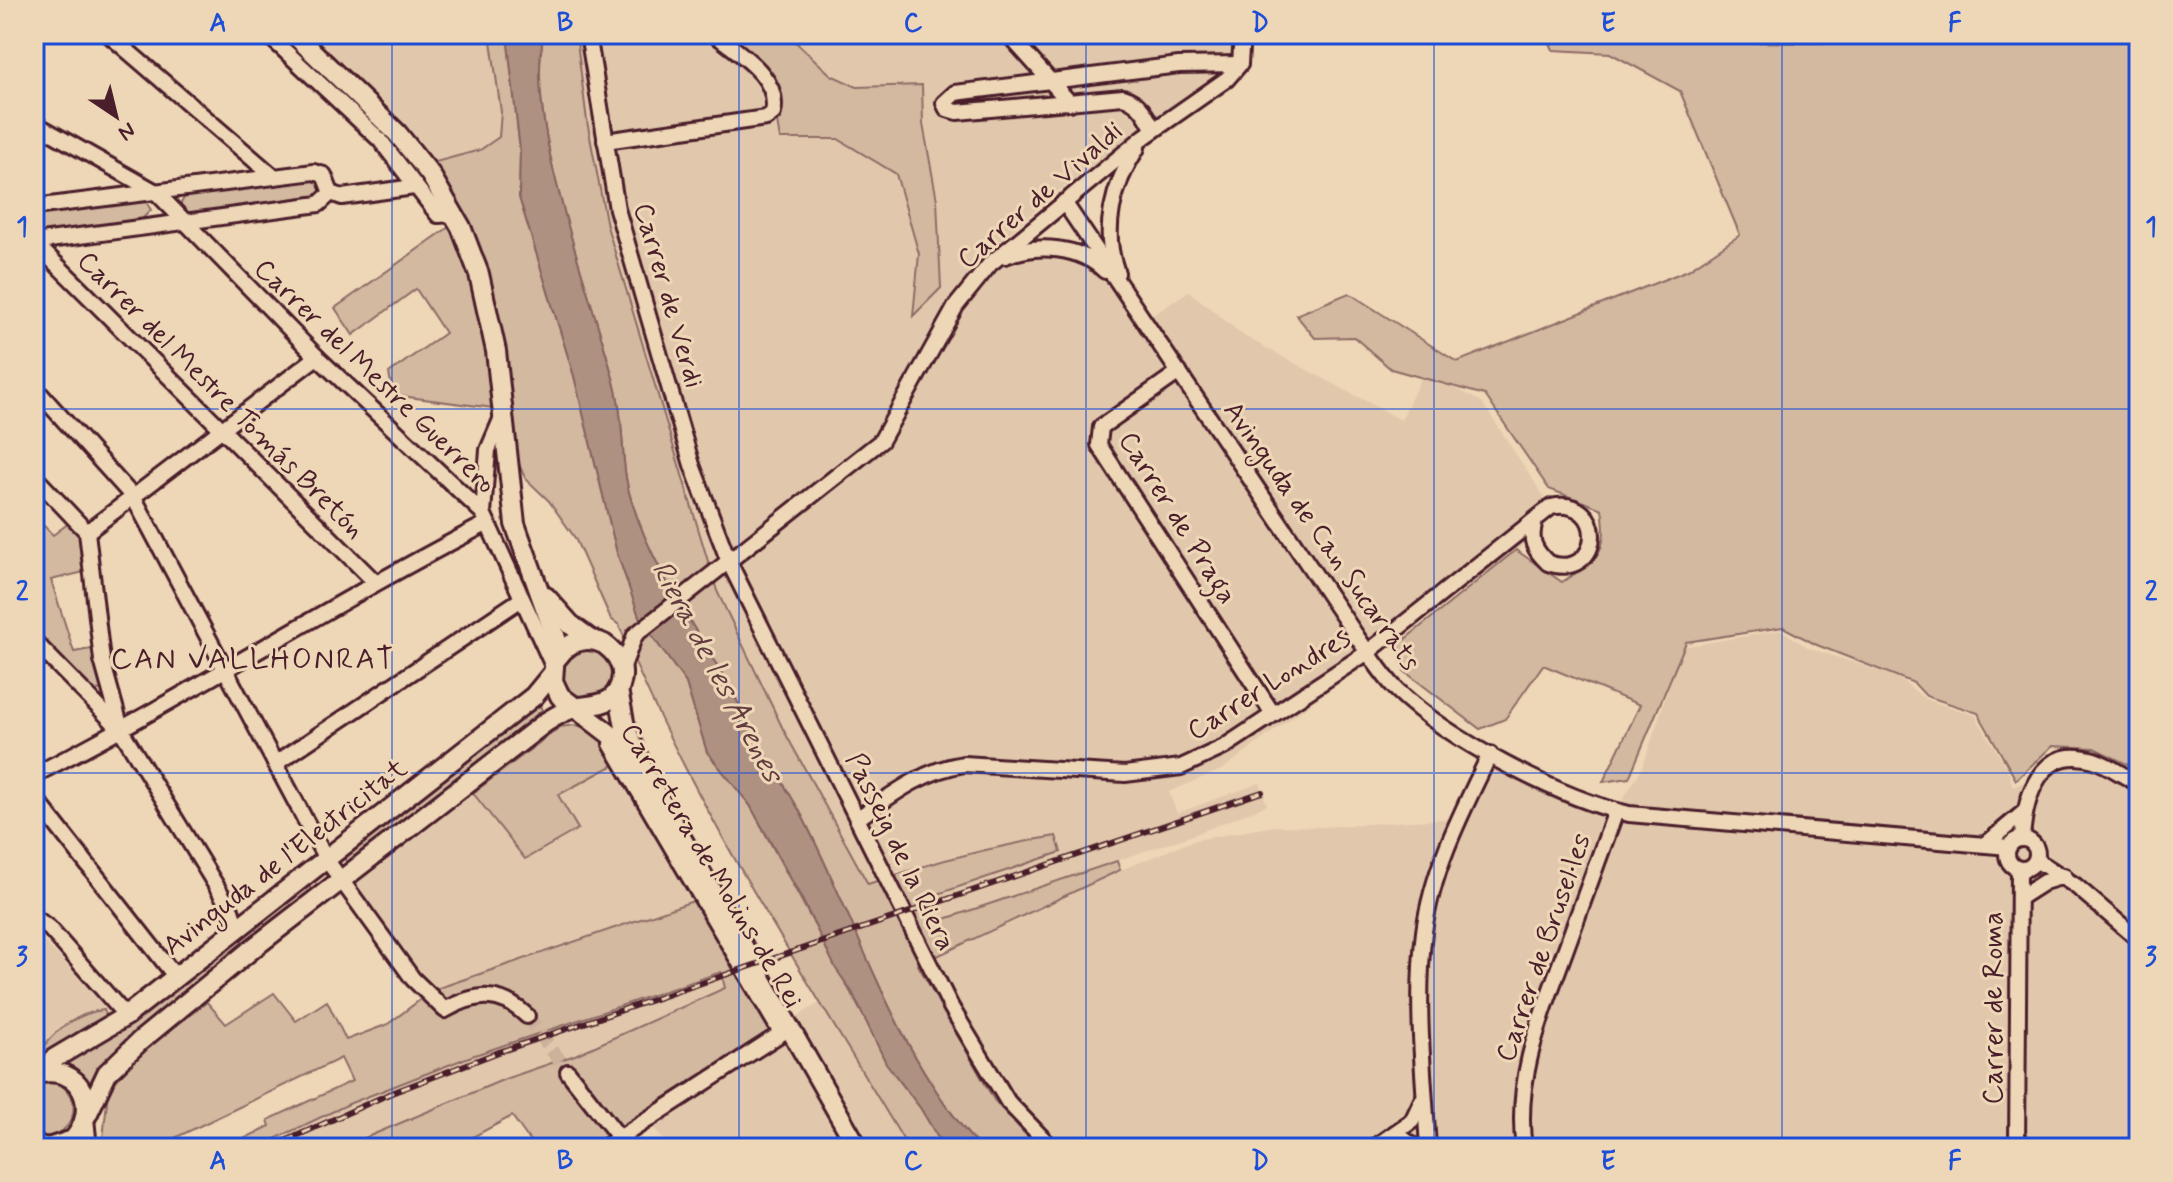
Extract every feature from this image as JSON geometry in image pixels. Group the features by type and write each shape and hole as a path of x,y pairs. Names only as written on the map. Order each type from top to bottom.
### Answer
{"main road":[{"path":"294,34 397,133 454,214 474,258 488,308 513,514 554,631 554,666"},
{"path":"536,583 564,618 614,651 622,669"},
{"path":"554,666 570,644 594,640"},
{"name":"Carretera de Molins de Rei","path":"554,666 560,696 612,736 646,776"},
{"name":"Avinguda de l'Electricitat","path":"38,1074 55,1058 126,1016 534,696 554,666"},
{"name":"Carretera de Molins de Rei","path":"622,669 618,690 625,727 646,776 785,1031 858,1148"},
{"name":"Carretera de Molins de Rei","path":"582,712 598,707 618,690"},
{"name":"Avinguda de l'Electricitat","path":"36,1146 48,1148 73,1140 97,1089 121,1058 252,949 546,722 582,712"},
{"path":"38,1074 65,1075 76,1082 83,1092 86,1117"}],"street":[{"path":"108,34 274,177"},
{"path":"267,34 380,140 438,215 454,214"},
{"name":"Carrer de Verdi","path":"588,34 622,228 692,465 729,562"},
{"path":"605,141 766,118 773,113 776,100 762,73 715,34"},
{"path":"1008,34 1070,103"},
{"path":"1149,133 1133,100 1123,97 957,112 947,109 944,103 955,93 1179,65 1240,64 1242,34"},
{"name":"Carrer de Vivaldi","path":"622,669 635,635 881,441 956,306 990,264 1149,133 1227,79 1240,64"},
{"name":"Carrer del Mestre Guerrero","path":"34,123 156,192 317,357 484,519 554,666"},
{"name":"Avinguda de Can Sucarrats","path":"1125,291 1115,265 1109,225 1112,204 1129,160 1149,133"},
{"path":"34,207 319,173 327,181 331,193"},
{"path":"331,193 342,197 414,187"},
{"path":"34,242 319,204 331,193"},
{"name":"Avinguda de Can Sucarrats","path":"1064,202 1368,652 1398,690 1418,708 1529,776 1616,811 1986,844 2015,843"},
{"name":"Carrer del Mestre Tomás Bretón","path":"34,242 374,581"},
{"name":"Avinguda de Can Sucarrats","path":"990,264 1025,249 1053,248 1095,262 1125,291"},
{"path":"87,532 317,357"},
{"name":"Carrer de Praga","path":"1179,372 1101,427 1099,445 1273,714"},
{"path":"34,387 134,498 326,859 413,979 445,1010 472,997 492,995 512,1003 527,1016"},
{"path":"175,976 35,800 42,787 36,771 121,730 484,519 488,450 503,415"},
{"path":"34,476 87,532 102,660 121,730"},
{"path":"1567,505 1577,509 1588,519 1593,531 1585,557 1571,566 1548,563 1534,548 1531,537 1535,521 1551,507 1567,505"},
{"name":"Carrer Londres","path":"857,819 898,791 942,767 964,764 1125,774 1181,767 1224,747 1368,652 1508,538 1535,521"},
{"name":"Passeig de la Riera","path":"729,562 941,988 1008,1102 1052,1148"},
{"path":"275,764 520,600"},
{"path":"594,640 635,635"},
{"path":"34,641 121,730 231,910 237,929"},
{"name":"Carretera de Molins de Rei","path":"582,712 608,740 785,1031"},
{"path":"1428,1148 1422,963 1424,929 1453,829 1490,754"},
{"path":"2015,843 2035,845 2036,860 2029,867 2019,869 2008,860 2036,779 2054,763 2077,758 2094,760 2139,784"},
{"name":"Carrer de Brusel·les","path":"1524,1148 1521,1124 1525,1071 1542,1013 1616,811"},
{"path":"1986,844 2023,813"},
{"path":"2036,860 2064,876 2139,940"},
{"name":"Carrer de Roma","path":"2017,1148 2019,869"},
{"path":"2019,898 2044,882 2064,876"},
{"path":"34,917 49,928 126,1016"},
{"path":"604,1148 618,1136 785,1031"},
{"path":"568,1072 618,1136"},
{"path":"1373,1148 1390,1138 1418,1112 1425,1088"},
{"path":"86,1117 89,1148"},
{"path":"1390,1138 1401,1137 1416,1148"}],"shaded area":[{"path":"277,34 490,34 501,112 499,137 494,144 480,150 413,168 379,127"},
{"path":"490,34 507,34 520,151 519,197 574,376 617,553 640,619 686,683 707,752 750,805 895,1075 921,1109 944,1148 907,1146 716,825 648,693 619,625 611,619 575,538 549,501 525,478 519,464 495,465 493,408 393,395 389,373 445,333 416,289 353,335 335,308 449,227 413,168 480,150 499,137 501,112"},
{"path":"544,34 576,34 587,121 607,226 717,591 783,729 868,884 960,856 1056,836 1061,852 923,899 933,923 1117,861 1120,870 918,965 994,1100 1038,1148 980,1148 923,1070 879,985 799,810 648,545 628,486 616,390 551,161 540,71"},
{"path":"576,34 715,34 771,87 780,139 838,139 896,174 919,254 913,314 941,287 937,200 923,124 922,85 857,87 831,75 787,34 1242,34 1240,64 1144,137 1055,193 992,248 1003,266 1040,254 1072,258 1089,267 1113,290 1137,326 1189,291 1244,336 1401,420 1424,372 1482,402 1544,497 1522,546 1223,769 1169,792 1177,813 1260,783 1267,805 1193,835 932,923 923,899 1061,852 1056,837 898,871 868,885 783,729 717,591 607,226 587,121"},
{"path":"715,34 787,34 831,75 857,87 922,85 923,124 937,200 941,288 913,316 919,254 896,174 838,139 780,139 771,87"},
{"path":"1546,34 1732,34 1733,42 1823,43 1837,34 2139,34 2139,770 2094,748 2052,746 2016,780 1978,713 1926,696 1914,683 1817,645 1783,627 1686,642 1629,778 1603,782 1640,705 1543,665 1505,719 1480,729 1404,671 1399,644 1516,550 1562,582 1584,568 1602,546 1602,509 1549,489 1485,395 1391,369 1354,337 1315,338 1296,315 1349,293 1457,362 1688,270 1740,235 1680,91 1610,53 1553,50"},
{"path":"315,176 325,190 318,199 193,214 187,213 180,205 187,193"},
{"path":"145,200 151,210 140,221 34,235 34,211"},
{"path":"34,516 53,535 69,523 79,536 84,572 51,580 74,652 96,648 101,689 91,693 34,632"},
{"path":"1781,630 1809,648 1898,677 1925,699 1975,715 2008,770 2013,787 2077,758 2139,784 2139,1148 1038,1148 994,1100 918,965 1120,870 1195,840 1275,826 1321,827 1458,818 1490,754 1616,811 1643,766 1682,647"},
{"path":"587,649 604,656 611,673 604,690 587,697 570,690 563,673 570,656"},
{"path":"538,702 542,710 356,860 351,863 342,858 344,853"},
{"path":"575,725 591,729 625,759 558,795 578,829 525,859 473,793 560,727"},
{"path":"625,759 705,897 433,990 353,886 473,793 525,858 558,795"},
{"path":"304,885 309,885 312,893 91,1091 60,1067 61,1063 113,1034"},
{"path":"705,897 779,1024 592,1148 535,1148 512,1116 452,1148 341,1148 505,1079 575,1055 725,988 721,972 469,1057 351,1103 256,1148 225,1148 270,1126 268,1120 352,1081 341,1058 154,1148 102,1148 108,1092 134,1058 207,1002 226,1024 274,993 296,1021 327,1001 346,1040 388,1024 433,990"},
{"path":"34,930 115,1016 73,1042 34,1058"},
{"path":"721,972 726,988 575,1055 505,1079 341,1148 256,1148 351,1103 469,1057"},
{"path":"821,1002 908,1148 669,1148 642,1112"},
{"path":"104,1010 106,1016 40,1055 50,1039 66,1025"},
{"path":"54,1081 71,1098 74,1108 72,1118 67,1127 58,1133 34,1135 34,1083"}],"water":[{"name":"Riera de les Arenes","path":"507,34 544,34 540,71 551,161 616,390 628,486 648,545 799,810 879,985 923,1070 980,1148 944,1148 921,1109 886,1063 852,992 836,969 750,805 707,752 686,683 640,619 617,553 574,376 519,197 520,151"}],"tunnel":[{"path":"527,1016 568,1072"}],"railway":[{"path":"270,1148 389,1094 496,1053 1262,792"}],"district":[{"name":"CAN VALLHONRAT","path":"253,658"}]}
